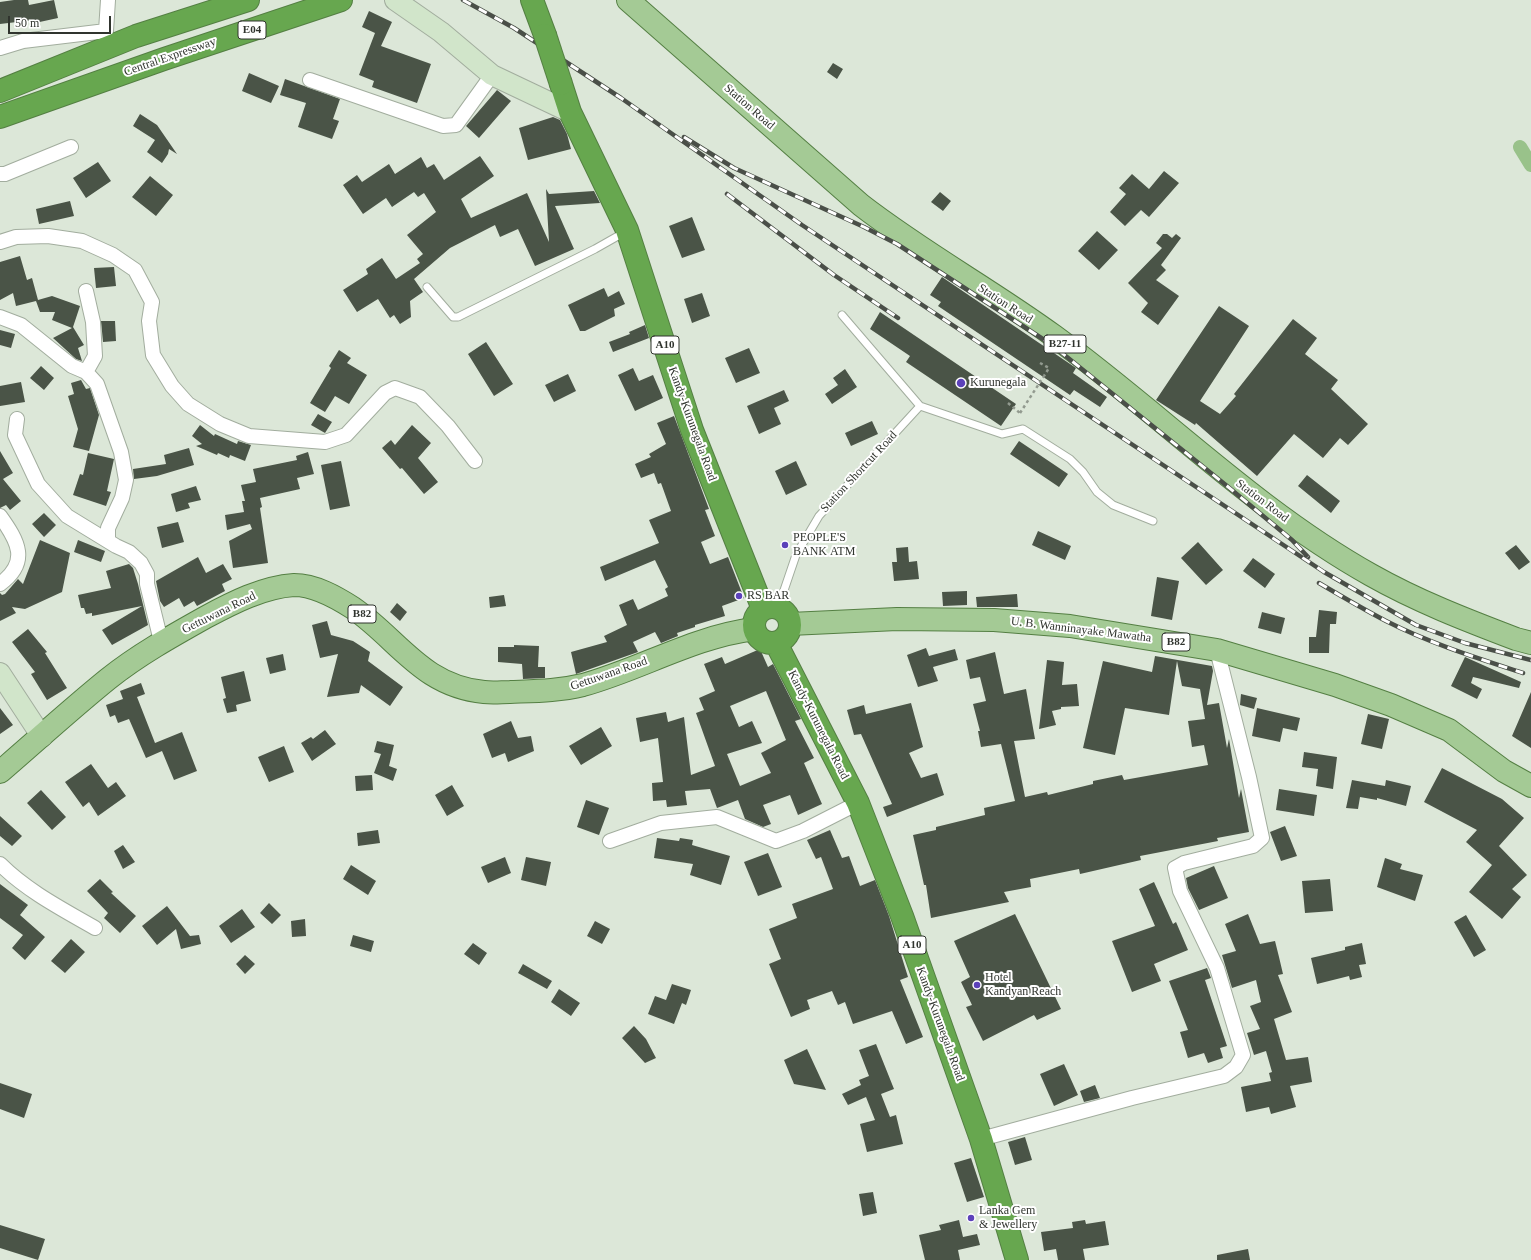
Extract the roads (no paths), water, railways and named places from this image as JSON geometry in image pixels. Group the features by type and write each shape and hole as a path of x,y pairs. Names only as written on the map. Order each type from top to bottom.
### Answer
{"highway":[{"name":"E04","path":"0,91 136,36 248,0"},
{"name":"Central Expressway","path":"0,117 164,59 341,0"},
{"name":"Kandy-Kurunegala Road","path":"532,0 570,112 627,230 692,430 777,614"},
{"path":"777,614 787,636 776,643 768,643 761,640 754,629 755,616 777,614"},
{"name":"Kandy-Kurunegala Road","path":"776,643 858,803 902,916 981,1139 1017,1260"}],"main road":[{"name":"Station Road","path":"628,0 861,205 896,232 1053,336 1112,380 1263,503 1321,544 1370,574 1409,595 1464,619 1531,643"},
{"name":"Gettuwana Road","path":"0,772 108,679 161,642 222,609 248,597 283,587 305,586 329,594 368,619 416,664 442,680 454,685 485,692 537,692 583,685 704,639 727,632 754,629"},
{"name":"U. B. Wanninayake Mawatha","path":"777,614 897,619 994,620 1070,626 1217,650 1336,685 1449,730 1504,771 1531,786"}],"street":[{"path":"0,48 23,41 106,31 108,0"},
{"path":"395,0 441,32 492,75 570,112"},
{"path":"310,80 443,126 456,125 492,75"},
{"path":"0,174 5,174 71,147"},
{"path":"0,242 16,237 48,236 82,241 114,255 135,270 152,302 149,321 153,355 172,386 188,404 220,424 249,436 324,442 346,435 384,393 395,388 420,397 448,426 475,461"},
{"path":"86,291 93,322 95,356 86,372"},
{"path":"0,317 21,325 72,366 86,372 97,384 121,452 126,480 122,498 108,528 108,540"},
{"path":"17,419 15,435 38,484 67,516 116,546 129,552 141,563 147,574 147,584 161,642"},
{"path":"0,516 15,538 18,556 16,568 0,584"},
{"path":"981,1139 1132,1098 1224,1076 1236,1067 1243,1054 1217,968 1180,891 1175,868 1184,863 1253,846 1262,838 1249,777 1217,650"},
{"path":"0,673 42,737"},
{"path":"610,841 661,823 717,817 776,841 803,831 858,803"},
{"path":"0,864 10,874 48,901 95,928"}],"lane":[{"path":"427,287 453,317 458,317 595,249 627,230"},
{"path":"842,315 920,406 1002,434 1023,429 1070,459 1084,472 1097,492 1113,505 1153,521"},
{"name":"Station Shortcut Road","path":"777,614 796,555 819,516 920,406"}],"waterway":[{"path":"1520,147 1531,165"}],"railway":[{"path":"463,0 514,28 621,98 802,225 1324,572 1416,625 1465,643 1531,660"},
{"path":"684,137 734,168 864,227 897,244 1052,345 1227,486 1292,540 1308,557"},
{"path":"727,194 834,275 898,318"},
{"path":"1319,583 1402,629 1453,650 1523,673"}],"place":[{"name":"Kurunegala","path":"961,383"},
{"name":"PEOPLE'S BANK ATM","path":"785,545"},
{"name":"RS BAR","path":"739,596"},
{"name":"Hotel Kandyan Reach","path":"977,985"},
{"name":"Lanka Gem & Jewellery","path":"971,1218"}]}
